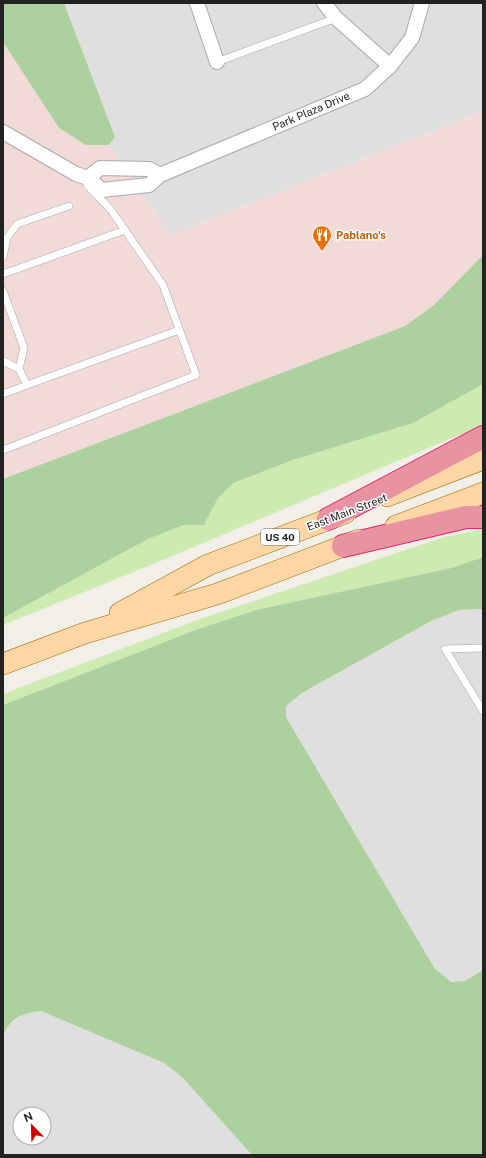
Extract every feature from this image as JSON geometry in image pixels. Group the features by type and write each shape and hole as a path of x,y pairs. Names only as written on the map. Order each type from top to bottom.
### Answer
{"highway":[{"path":"328,519 483,437"},
{"path":"343,546 466,517 483,518"}],"main road":[{"name":"East Main Street","path":"84,633 208,565 483,459"},
{"name":"East Main Street","path":"3,664 84,633 217,594 483,493"}],"street":[{"path":"324,3 336,18 390,66"},
{"name":"Park Plaza Drive","path":"3,132 82,176 102,190 149,185 160,175 364,88 390,66 412,38 422,3"},
{"path":"199,4 217,62"},
{"path":"82,176 100,168 148,169 160,175"}],"lane":[{"path":"217,62 336,18"},
{"path":"3,450 196,375 163,285 111,210 82,176"},
{"path":"3,257 6,238 17,224 69,206"},
{"path":"3,274 125,230"},
{"path":"3,291 24,348 19,369"},
{"path":"3,394 179,330"},
{"path":"3,361 19,369 27,385"},
{"path":"483,648 445,649 483,711"}],"shaded area":[{"path":"64,3 483,3 483,111 170,235 109,145 115,137"},
{"path":"3,42 59,128 86,145 109,145 170,235 483,111 483,255 434,305 405,326 3,479"},
{"path":"483,609 483,970 465,981 450,982 435,969 286,717 286,706 302,693 431,621 459,610"},
{"path":"41,1011 164,1063 182,1077 252,1155 3,1155 3,1036 7,1026 22,1015"}],"green space":[{"path":"3,3 64,3 115,137 109,145 86,145 59,128 3,42"},
{"path":"483,255 483,384 413,423 293,460 233,483 218,498 204,525 184,525 148,539 3,618 3,479 405,326 434,305"},
{"path":"483,384 483,425 163,560 3,625 3,618 148,539 184,525 204,525 218,498 233,483 293,460 413,423"},
{"path":"483,529 483,557 451,568 256,610 198,629 3,705 3,694 200,619 444,537"},
{"path":"483,557 483,609 459,610 431,621 302,693 286,706 286,717 435,969 451,982 465,981 483,970 483,1155 252,1155 182,1077 164,1063 41,1011 18,1017 6,1029 3,1036 3,705 198,629 256,610 451,568"}],"place":[{"name":"Pablano's","path":"322,252"}]}
